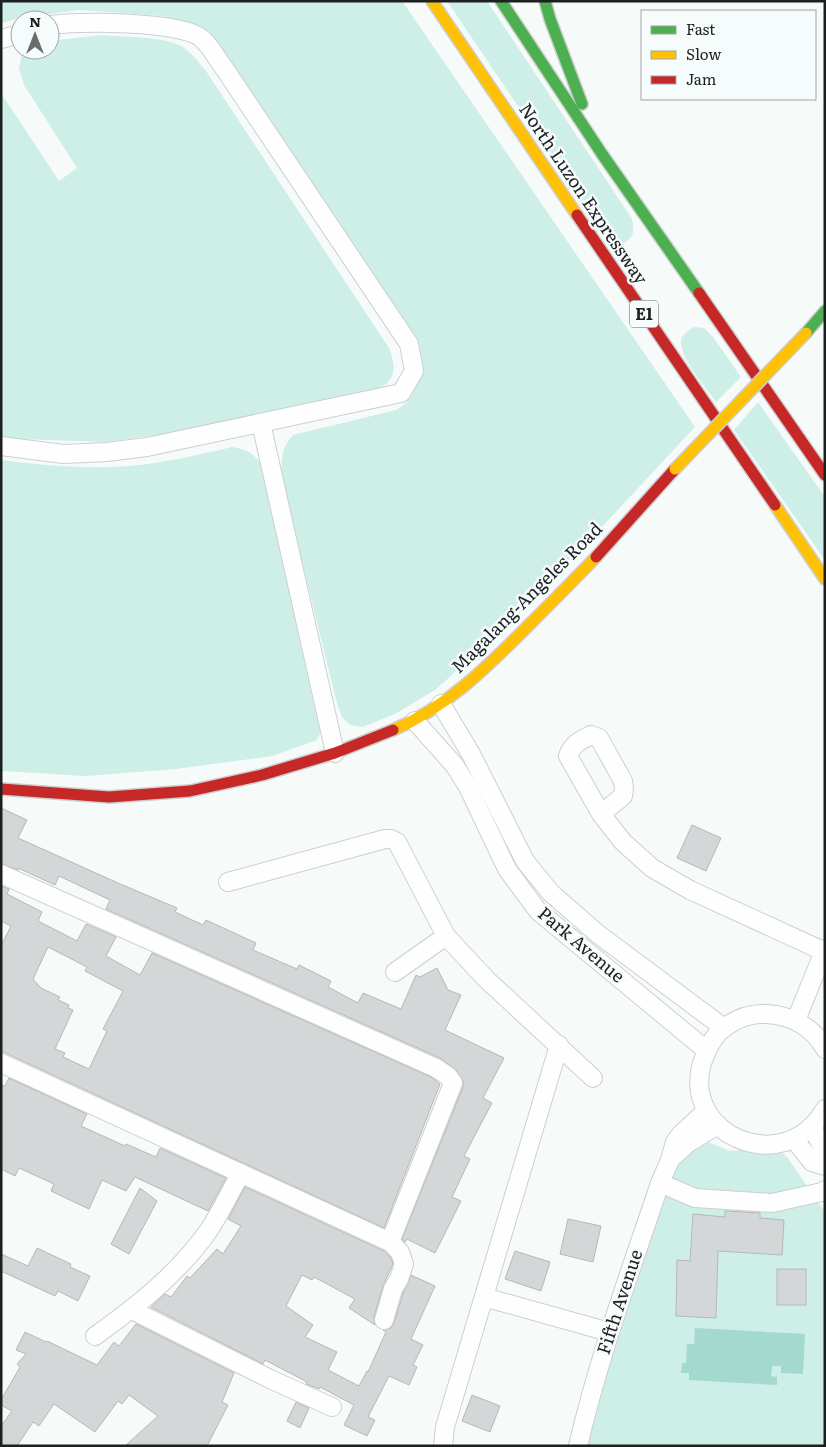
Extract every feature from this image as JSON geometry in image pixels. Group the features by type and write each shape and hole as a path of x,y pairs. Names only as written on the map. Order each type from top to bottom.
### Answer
{"main road":[{"path":"501,1 602,154 825,474"},
{"path":"546,1 556,37 602,154"},
{"name":"North Luzon Expressway","path":"428,5 463,48 825,579"},
{"name":"Magalang-Angeles Road","path":"1,789 109,797 190,792 262,775 335,753 415,721 478,676 582,572 675,469 825,311"}],"street":[{"path":"1,446 63,454 107,452 147,447 401,393 414,371 409,344 224,68 201,37 170,26 121,23 60,25"},
{"path":"261,423 335,753"},
{"name":"Park Avenue","path":"441,704 471,754 525,861 551,893 598,934 724,1028"},
{"name":"Park Avenue","path":"415,721 455,766 468,787 507,869 538,911 706,1050"},
{"path":"601,814 624,842 652,868 690,890 824,950 796,1020"},
{"path":"228,882 385,839 397,842 446,936 486,979 593,1078"},
{"path":"1,874 436,1068 448,1076 453,1083 390,1242"},
{"path":"538,911 551,893"},
{"path":"395,972 446,936"},
{"path":"610,970 622,952"},
{"path":"825,1049 812,1032 796,1020 778,1014 759,1014 741,1018 724,1028 706,1050 700,1071 701,1094 706,1110 723,1130 742,1141 763,1146 784,1143 812,1127 825,1109"},
{"path":"443,1446 445,1427 559,1045"},
{"path":"1,1063 390,1242 400,1252 404,1264 393,1289 384,1320"},
{"name":"Fifth Avenue","path":"578,1446 588,1403 609,1332 675,1142 706,1110"},
{"name":"Fifth Avenue","path":"670,1160 688,1143 718,1125"},
{"path":"812,1127 825,1152"},
{"path":"794,1139 812,1162 825,1166"},
{"path":"94,1336 132,1310 179,1266 210,1229 241,1173"},
{"path":"660,1183 695,1198 772,1203 825,1190"},
{"path":"484,1297 609,1332"},
{"path":"132,1310 270,1379 332,1407"}],"shaded area":[{"path":"1,1 402,1 695,427 507,626 435,690 395,714 363,727 350,725 342,717 336,700 286,496 282,456 293,435 396,410 407,402 413,394 419,371 199,29 186,22 163,16 79,10 60,13 60,10 10,10 10,21 1,23"},
{"path":"447,1 487,1 632,219 633,233 624,243 612,241 604,234"},
{"path":"101,35 164,40 181,46 195,57 389,348 394,368 391,378 383,387 376,391 207,428 106,442 20,439 1,436 1,93 59,181 77,168 24,85 19,68 21,60 60,60 60,40"},
{"path":"694,327 704,328 713,337 741,377 716,402 689,365 682,348 681,341 683,336"},
{"path":"758,402 825,497 825,560 734,430"},
{"path":"232,447 252,454 266,471 320,733 317,740 272,756 176,769 85,776 1,771 1,460 70,467 127,466 172,460"},
{"path":"700,1139 730,1151 774,1146 787,1157 825,1212 825,1446 582,1446 675,1161"},
{"path":"695,1328 805,1334 803,1374 781,1373 781,1366 772,1366 771,1376 777,1377 777,1385 689,1380 689,1373 681,1373 682,1363 686,1363 687,1344 694,1344"}],"building":[{"path":"1,808 27,820 18,838 177,908 175,912 203,925 206,920 256,943 253,950 297,969 299,965 331,981 328,987 358,1003 363,993 401,1009 416,975 420,977 437,968 448,990 461,995 445,1030 504,1058 483,1098 492,1103 464,1156 470,1159 452,1197 461,1201 435,1253 407,1239 405,1242 402,1239 463,1087 463,1081 456,1070 440,1058 106,909 110,900 59,876 55,885 18,868 18,870 1,864"},
{"path":"692,825 721,838 706,871 677,858"},
{"path":"1,886 9,889 7,894 42,912 38,921 77,941 86,924 116,937 106,956 140,975 152,953 431,1077 440,1084 384,1228 1,1051 1,946 11,926 1,921","holes":["48,947 87,967 85,971 123,991 103,1029 107,1031 89,1069 63,1057 65,1053 55,1049 73,1010 68,1008 69,1005 58,1000 60,997 41,988 33,979"]},
{"path":"9,1078 87,1114 81,1126 125,1146 126,1144 156,1157 160,1148 226,1178 208,1211 135,1177 126,1191 102,1180 89,1209 51,1191 54,1184 19,1168 15,1176 1,1169 1,1085 5,1086"},
{"path":"245,1187 384,1251 391,1258 393,1264 383,1286 374,1317 375,1325 349,1308 355,1299 314,1277 312,1280 302,1275 286,1306 313,1325 305,1337 337,1352 328,1370 359,1386 368,1372 386,1332 383,1330 391,1328 394,1323 403,1293 411,1275 435,1286 411,1339 423,1345 413,1365 417,1367 409,1385 389,1376 368,1417 375,1420 367,1436 344,1425 354,1405 320,1387 319,1389 306,1384 307,1382 265,1360 263,1364 151,1307 165,1294 171,1297 187,1276 190,1278 217,1249 223,1254 241,1226 228,1219"},
{"path":"140,1188 157,1201 129,1254 111,1244"},
{"path":"725,1211 760,1213 760,1218 784,1220 782,1255 718,1251 716,1318 676,1316 677,1260 690,1261 693,1214 725,1217"},
{"path":"568,1219 601,1226 593,1262 560,1254"},
{"path":"37,1248 71,1264 70,1267 90,1276 78,1301 58,1291 55,1296 1,1271 1,1254 28,1266"},
{"path":"515,1251 550,1262 541,1291 505,1279"},
{"path":"777,1269 806,1269 806,1305 777,1305"},
{"path":"136,1324 234,1373 222,1402 228,1405 207,1446 125,1446 158,1416 129,1395 122,1404 118,1401 95,1432 54,1404 39,1426 33,1422 17,1446 1,1446 1,1426 12,1411 1,1405 1,1400 20,1367 17,1364 26,1354 16,1350 25,1332 97,1365 114,1342 119,1346"},
{"path":"472,1395 500,1406 490,1432 462,1421"},
{"path":"296,1402 309,1408 300,1428 287,1421"}],"traffic: fast":[{"path":"501,1 602,154 699,293"},
{"path":"545,1 582,104"},
{"path":"806,333 825,311"}],"traffic: slow":[{"path":"432,1 577,215"},
{"path":"675,469 806,333"},
{"path":"775,505 825,579"},
{"path":"393,730 431,710 464,686 511,643 596,557"}],"traffic: jam":[{"path":"577,215 775,505"},
{"path":"699,293 825,475"},
{"path":"596,557 675,469"},
{"path":"1,789 109,797 190,791 262,775 335,753 393,730"}]}
